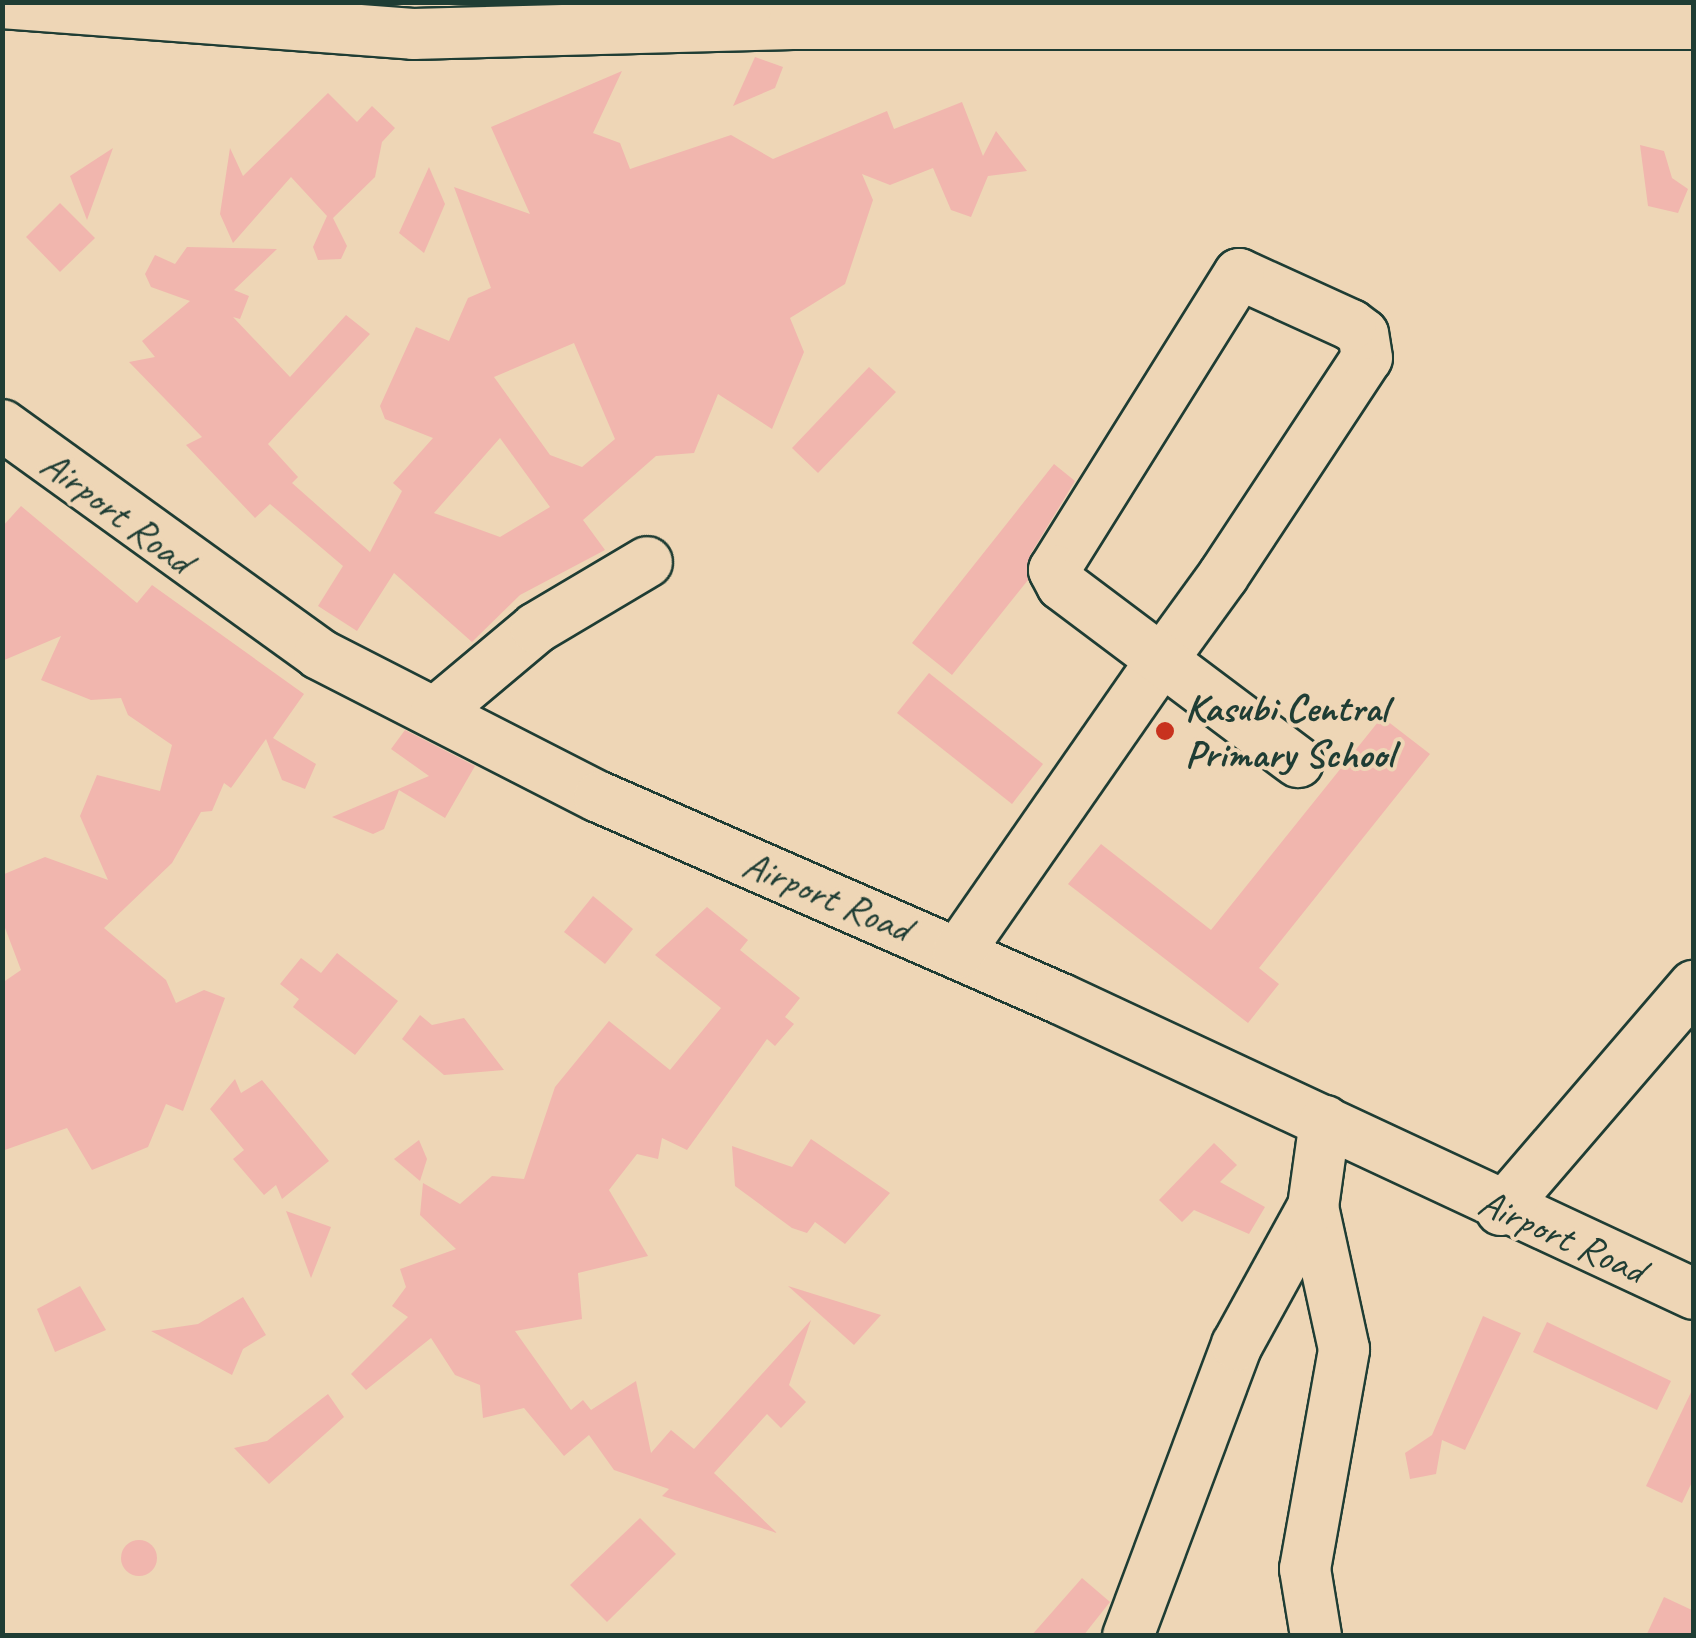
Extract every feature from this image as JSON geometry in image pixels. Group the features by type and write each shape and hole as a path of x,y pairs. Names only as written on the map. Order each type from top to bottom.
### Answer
{"street":[{"path":"2,3 412,34 793,24 1694,24"},
{"path":"958,953 1162,660 1367,358 1363,334 1350,325 1238,274 1054,570 1162,660 1298,762"},
{"name":"Airport Road","path":"2,425 230,596 599,798 958,953 1325,1121 1502,1210 1694,1294"},
{"path":"436,712 536,628 647,562"},
{"path":"1502,1210 1694,986"},
{"path":"1318,1632 1305,1570 1344,1349 1313,1207 1325,1121"},
{"path":"1128,1636 1236,1345 1313,1207"}],"building":[{"path":"755,57 783,67 775,88 733,106"},
{"path":"622,71 593,133 620,143 630,169 731,135 773,159 887,111 894,129 962,102 983,156 996,131 1027,171 988,176 971,217 951,210 933,168 890,185 862,174 873,200 845,284 790,318 804,352 772,429 718,394 694,453 656,456 583,520 605,550 520,595 472,642 394,573 357,631 318,606 343,566 270,504 255,518 186,445 202,437 129,362 155,357 142,341 190,301 151,287 145,274 155,255 175,264 187,247 277,249 234,290 249,296 240,319 233,317 290,377 346,315 370,334 268,444 298,477 292,483 370,552 402,491 393,483 433,438 385,419 380,406 416,327 449,341 468,298 491,288 454,187 530,214 491,127","holes":["574,343 615,439 582,467 550,455 494,377","500,438 550,507 500,537 434,513"]},
{"path":"328,93 357,122 372,106 395,128 382,142 375,177 333,218 347,246 341,259 318,260 313,247 327,216 291,177 233,243 220,214 230,148 243,176"},
{"path":"1640,145 1664,151 1672,178 1688,189 1678,213 1648,206"},
{"path":"113,148 87,220 70,176"},
{"path":"429,167 445,204 424,253 399,233"},
{"path":"60,203 95,238 60,272 26,237"},
{"path":"869,367 896,392 818,473 792,448"},
{"path":"1054,464 1075,481 1030,555 1028,580 952,675 912,643"},
{"path":"21,506 137,603 152,585 304,694 273,738 316,764 305,789 282,780 266,739 231,788 224,783 212,811 201,812 172,863 104,928 166,980 176,1003 204,990 225,998 183,1111 166,1104 148,1147 92,1170 67,1128 2,1151 2,983 21,970 2,920 2,875 45,857 108,880 80,816 97,775 160,791 172,745 128,715 121,698 91,700 41,680 61,636 2,661 2,527"},
{"path":"929,673 1043,764 1012,804 897,713"},
{"path":"1382,717 1430,754 1259,968 1279,984 1248,1023 1068,884 1101,844 1211,930"},
{"path":"405,730 475,766 445,818 399,790 384,829 373,834 332,817 429,776 391,749"},
{"path":"593,896 633,929 605,964 564,932"},
{"path":"707,907 748,940 740,950 800,998 785,1017 794,1024 775,1046 767,1039 687,1150 662,1138 658,1159 637,1154 609,1190 648,1256 578,1273 582,1319 515,1331 571,1410 583,1400 591,1410 636,1381 651,1453 671,1430 694,1449 811,1320 789,1385 806,1402 781,1428 767,1414 714,1473 777,1533 662,1496 669,1489 614,1470 589,1435 564,1456 524,1408 483,1418 480,1385 455,1375 431,1338 366,1390 351,1374 408,1317 392,1306 406,1287 400,1269 456,1249 420,1215 423,1183 460,1204 492,1176 524,1179 555,1087 609,1021 670,1070 721,1008 655,955"},
{"path":"337,953 398,1001 355,1055 293,1007 299,999 280,984 301,958 321,973"},
{"path":"420,1015 432,1025 464,1018 504,1070 444,1075 402,1039"},
{"path":"235,1079 241,1093 262,1080 329,1161 282,1199 276,1185 264,1195 233,1159 244,1150 210,1109"},
{"path":"811,1139 890,1193 845,1244 815,1222 807,1233 792,1228 735,1186 732,1146 792,1167"},
{"path":"419,1140 427,1159 420,1181 394,1159"},
{"path":"1214,1143 1237,1165 1220,1182 1265,1207 1249,1234 1194,1210 1182,1222 1159,1200"},
{"path":"286,1211 331,1227 311,1278"},
{"path":"80,1286 106,1330 55,1352 37,1309"},
{"path":"788,1286 881,1315 854,1345"},
{"path":"243,1297 266,1335 243,1349 232,1375 151,1331 198,1324"},
{"path":"1483,1316 1521,1333 1465,1450 1442,1440 1436,1474 1410,1479 1405,1453 1432,1435"},
{"path":"1547,1322 1671,1381 1657,1410 1533,1352"},
{"path":"1694,1386 1694,1478 1682,1503 1646,1486"},
{"path":"328,1394 344,1417 269,1484 234,1448 267,1441"},
{"path":"640,1518 676,1554 607,1622 570,1585"},
{"path":"139,1540 152,1545 157,1558 152,1571 139,1576 126,1571 121,1558 126,1545"},
{"path":"1082,1578 1110,1602 1083,1636 1031,1636"},
{"path":"1664,1597 1694,1611 1694,1636 1646,1636"}],"place":[{"name":"Kasubi Central Primary School","path":"1165,731"}]}
